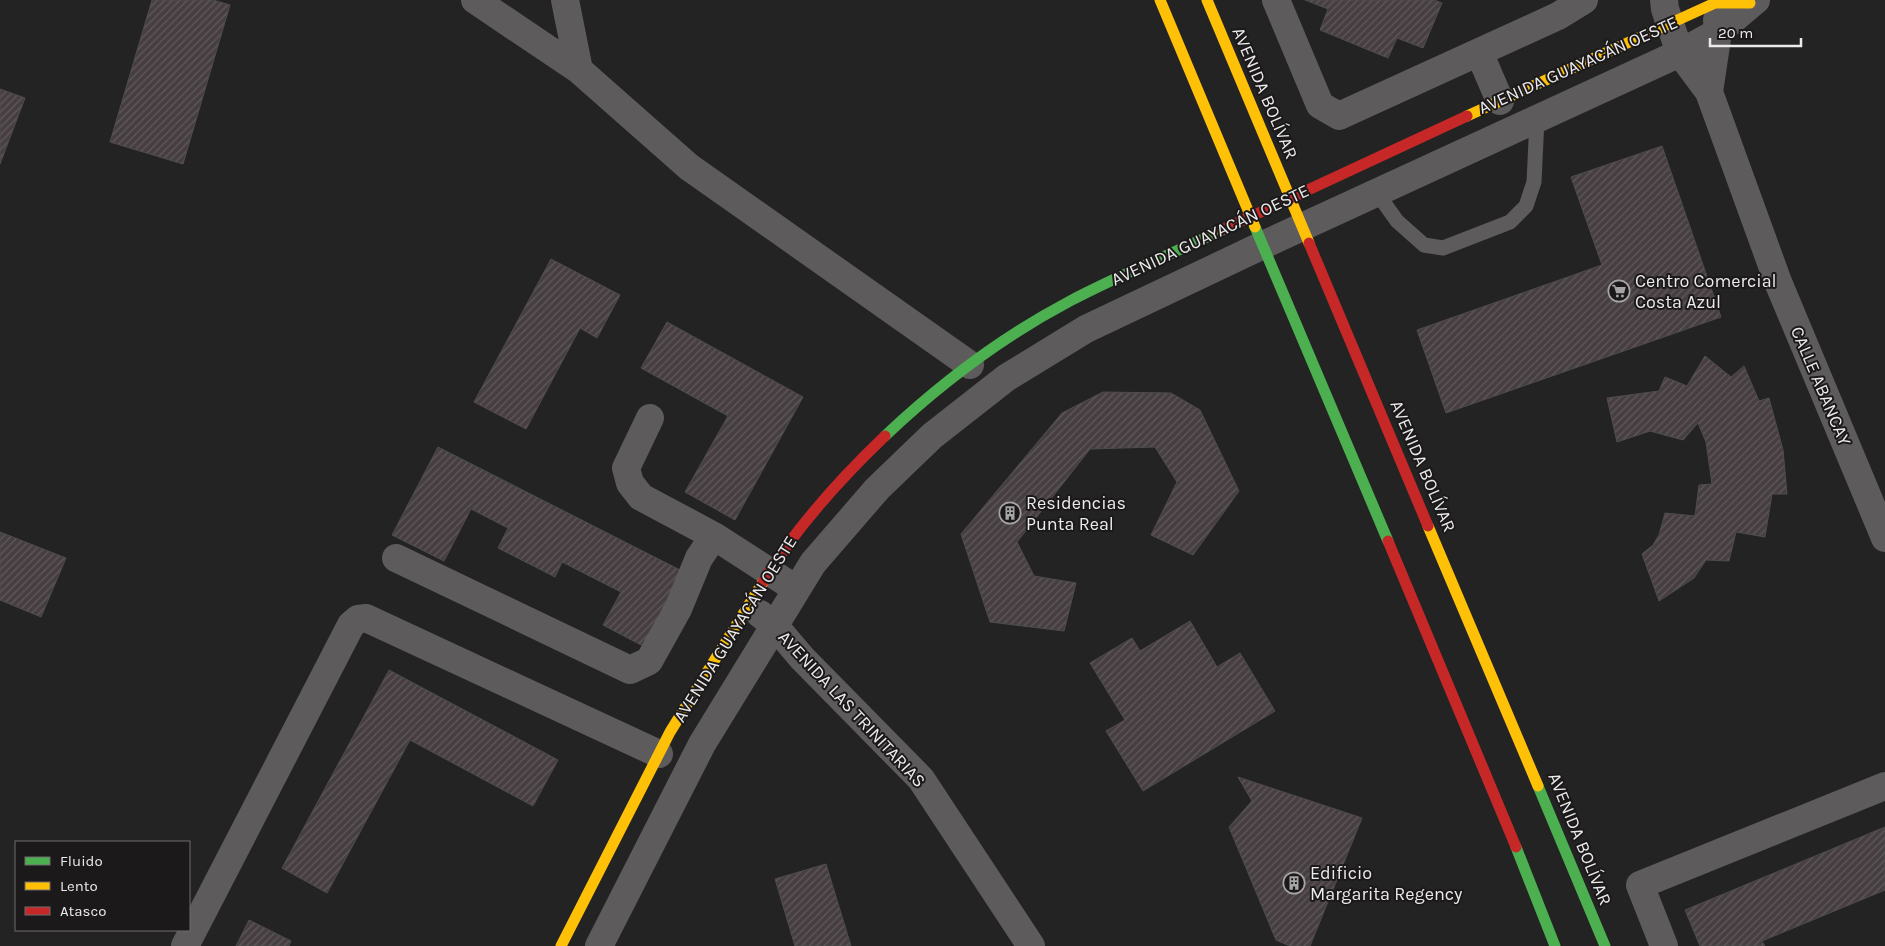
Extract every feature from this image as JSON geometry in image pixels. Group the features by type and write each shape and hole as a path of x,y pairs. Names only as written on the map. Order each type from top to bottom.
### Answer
{"street":[{"path":"475,0 579,70 689,166 970,365"},
{"path":"566,0 579,70"},
{"path":"1160,0 1505,820 1555,946"},
{"name":"AVENIDA BOLÍVAR","path":"1207,0 1605,946"},
{"path":"1276,0 1320,106 1339,116 1558,16 1584,0"},
{"path":"1709,92 1718,32 1715,2"},
{"name":"AVENIDA GUAYACÁN OESTE","path":"561,946 670,732 784,547 850,469 908,414 985,352 1070,301 1250,215 1500,101 1667,12 1715,2 1753,2"},
{"name":"AVENIDA GUAYACÁN OESTE","path":"599,946 702,744 813,563 877,489 932,436 1006,378 1086,329 1263,244 1680,53 1718,32 1753,2"},
{"path":"1667,12 1680,53 1709,92"},
{"path":"1479,52 1500,101"},
{"name":"CALLE ABANCAY","path":"1709,92 1778,282 1885,538"},
{"path":"650,418 626,468 630,484 640,497 714,536 797,590"},
{"path":"396,558 630,670 649,660 678,609 699,558 714,536"},
{"name":"AVENIDA LAS TRINITARIAS","path":"747,605 774,625 802,658 921,779 1032,946"},
{"path":"185,946 351,625 358,619 366,618 659,754"},
{"path":"1664,946 1640,885 1885,786"}],"lane":[{"path":"1377,193 1397,221 1424,245 1443,248 1510,222 1526,206 1534,182 1537,119"}],"building":[{"path":"152,0 213,0 230,5 183,164 110,142"},
{"path":"1305,0 1434,0 1442,3 1423,48 1397,38 1388,58 1320,30 1328,9"},
{"path":"0,89 25,98 0,164"},
{"name":"Centro Comercial Costa Azul","path":"1662,146 1721,317 1446,413 1417,330 1602,265 1571,177"},
{"path":"551,259 620,295 597,338 580,328 526,429 474,402"},
{"path":"667,322 803,397 735,520 685,492 728,416 641,368"},
{"path":"1705,356 1731,377 1744,366 1759,401 1769,398 1783,450 1787,494 1772,494 1765,537 1736,532 1729,561 1706,560 1694,578 1659,601 1642,554 1653,545 1659,535 1665,513 1695,516 1699,485 1712,484 1706,442 1698,423 1683,440 1650,431 1617,442 1607,398 1659,391 1665,377 1687,386"},
{"name":"Residencias Punta Real","path":"1103,392 1171,393 1200,410 1239,491 1193,555 1151,535 1177,482 1155,447 1090,449 1017,542 1034,576 1076,583 1064,631 990,622 961,534 1062,413"},
{"path":"438,447 682,571 643,646 603,625 621,592 562,562 555,577 498,548 508,528 471,509 444,561 392,535"},
{"path":"0,532 66,558 41,617 0,600"},
{"path":"1190,621 1217,667 1240,653 1275,711 1143,791 1106,731 1125,720 1090,663 1132,638 1140,651"},
{"path":"389,670 558,760 533,806 410,740 327,893 282,868"},
{"name":"Edificio Margarita Regency","path":"1238,777 1362,818 1310,946 1290,946 1276,940 1229,827 1252,801"},
{"path":"1885,827 1885,890 1762,941 1765,946 1700,946 1685,910"},
{"path":"826,864 851,946 795,946 775,879"},
{"path":"249,920 291,941 289,946 236,946"}],"traffic: fast":[{"path":"1255,227 1388,541"},
{"path":"885,436 950,379 1020,330 1089,291 1222,230"},
{"path":"1538,786 1605,946"},
{"path":"1516,847 1555,946"}],"traffic: slow":[{"path":"1160,0 1255,227"},
{"path":"1207,0 1309,243"},
{"path":"1467,116 1715,3 1750,3"},
{"path":"1428,526 1538,786"},
{"path":"561,946 670,732 763,582"}],"traffic: jam":[{"path":"1222,230 1467,116"},
{"path":"1309,243 1428,526"},
{"path":"763,582 790,542 819,505 885,436"},
{"path":"1388,541 1516,847"}],"place":[{"name":"Centro Comercial Costa Azul","path":"1619,291"},
{"name":"Residencias Punta Real","path":"1010,513"},
{"name":"Edificio Margarita Regency","path":"1294,883"}]}
